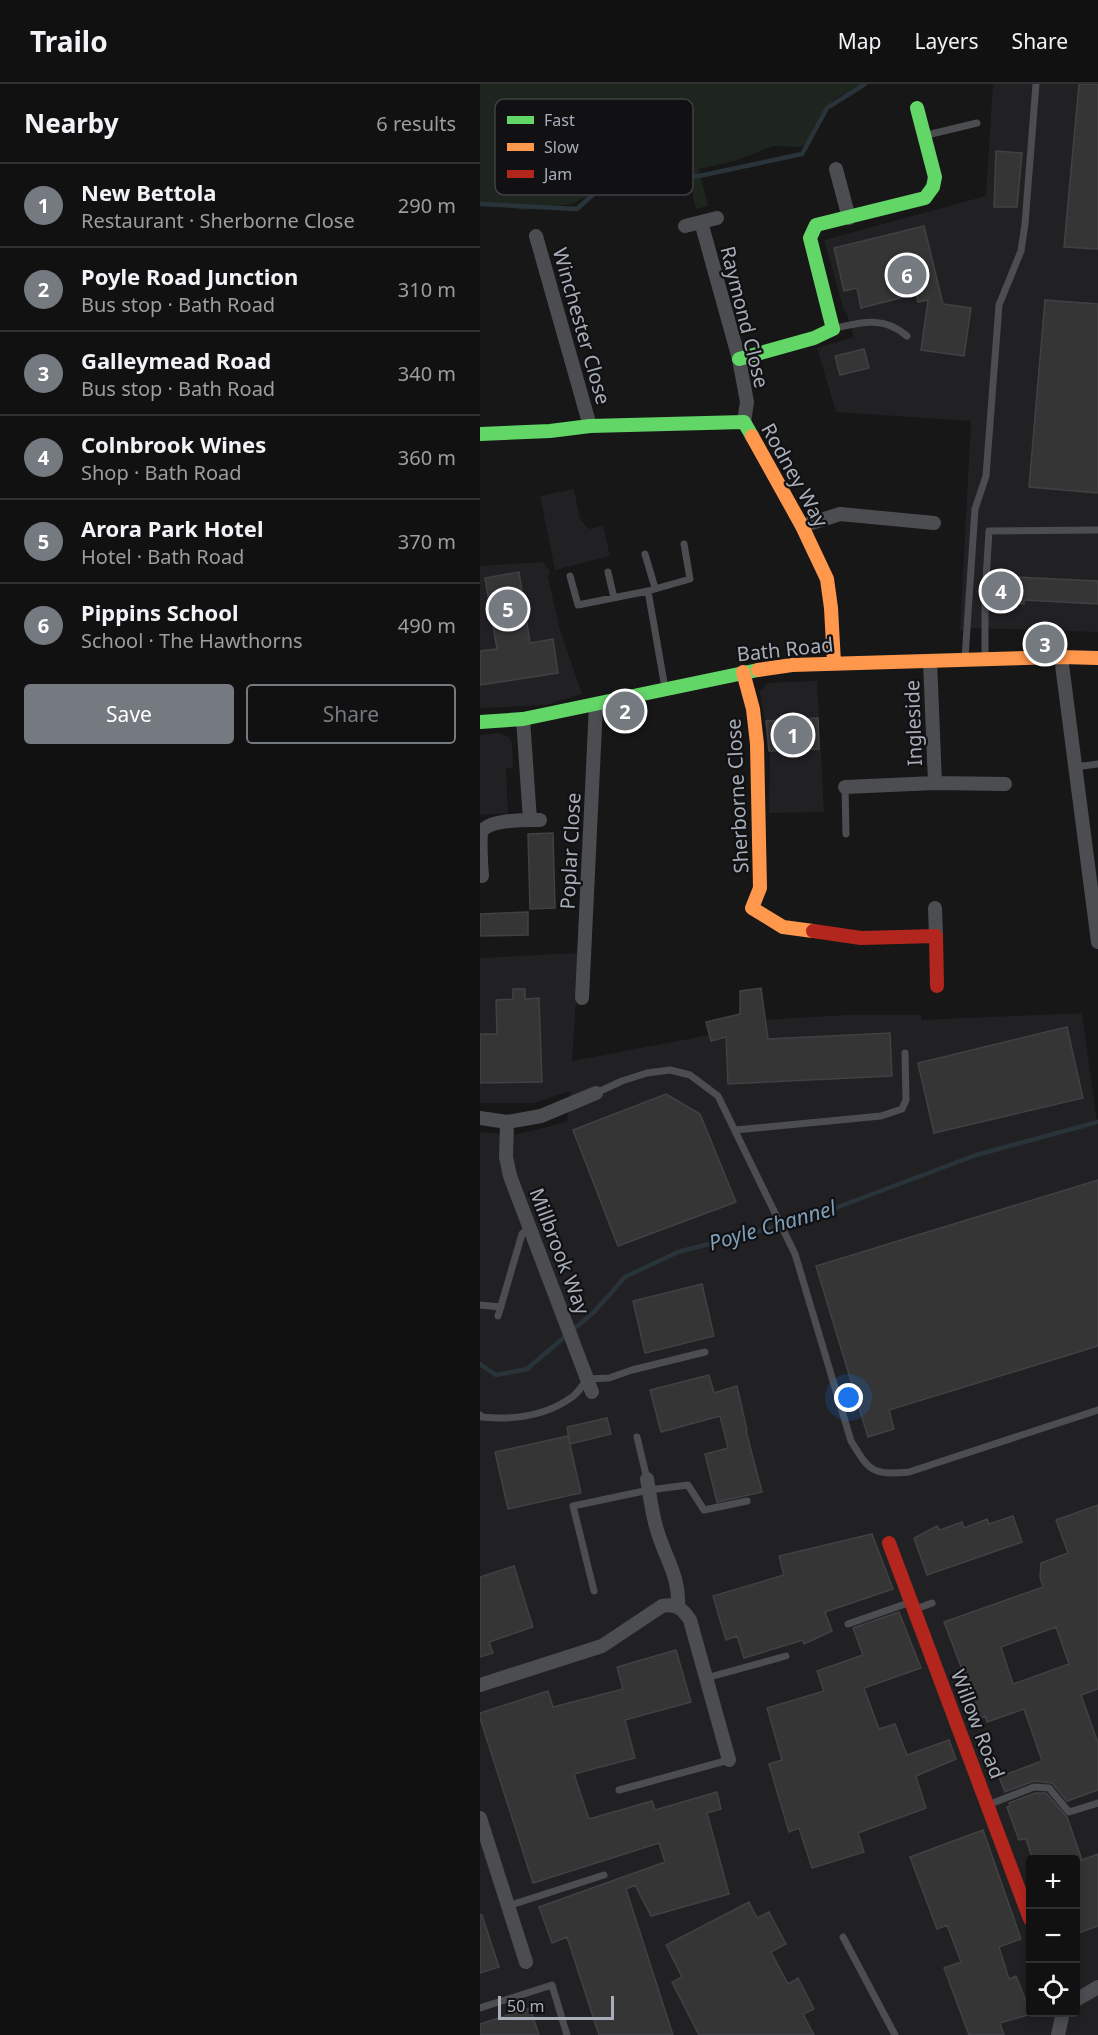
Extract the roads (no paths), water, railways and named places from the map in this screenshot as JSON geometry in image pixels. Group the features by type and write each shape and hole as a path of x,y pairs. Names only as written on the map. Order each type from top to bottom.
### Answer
{"street":[{"path":"739,359 814,338 833,329 810,238 816,225 925,198 933,187 935,177 917,108"},
{"path":"836,169 849,218"},
{"path":"685,226 717,218"},
{"name":"Raymond Close","path":"701,222 739,359 747,402 744,422"},
{"name":"Winchester Close","path":"536,236 590,426"},
{"name":"Rodney Way","path":"480,434 550,431 590,426 744,422 802,526 827,579 834,663"},
{"path":"802,526 840,514 934,523"},
{"name":"Bath Road","path":"480,722 523,719 743,672 792,665 1061,657 1098,658"},
{"path":"1061,657 1093,940"},
{"name":"Ingleside","path":"930,661 935,783"},
{"name":"Sherborne Close","path":"743,672 753,709 757,744 760,888 752,908 783,927 861,938 936,936"},
{"name":"Poplar Close","path":"582,998 596,705"},
{"path":"482,876 480,835 484,829 493,824 535,820 523,719"},
{"name":"Ingleside","path":"845,787 935,783 1005,784"},
{"path":"935,908 937,986"},
{"path":"480,1118 507,1122 541,1116 596,1093"},
{"name":"Millbrook Way","path":"507,1122 506,1157 510,1176 590,1385"},
{"path":"648,1485 657,1530 673,1567 679,1594 678,1607"},
{"name":"Willow Road","path":"889,1543 1026,1909"},
{"path":"480,1685 602,1646 662,1606 670,1604 684,1610 690,1620 729,1760"},
{"path":"480,1818 526,1962"},
{"path":"1080,1998 1098,1987"},
{"path":"1058,2035 1062,2017"}],"lane":[{"path":"965,660 975,509 986,476 999,305 1021,251 1036,84"},
{"path":"924,135 977,123"},
{"path":"833,329 866,321 896,327 907,336"},
{"path":"985,660 985,596 990,531 1098,530"},
{"path":"570,576 578,605 690,579 684,544"},
{"path":"645,554 665,690"},
{"path":"608,572 615,598"},
{"path":"1075,767 1098,764"},
{"path":"845,787 846,834"},
{"path":"735,1130 881,1116 902,1109 906,1100 905,1053"},
{"path":"596,1093 647,1073 670,1070 690,1075 718,1096 795,1254 851,1441 866,1465 884,1474 909,1472 1098,1410"},
{"path":"498,1316 522,1234 530,1227"},
{"path":"480,1305 501,1307"},
{"path":"480,1415 504,1420 530,1416 574,1396 590,1385 609,1378 705,1352"},
{"path":"638,1437 648,1485"},
{"path":"594,1592 573,1506 648,1485 688,1485 704,1510 747,1501"},
{"path":"848,1624 912,1606 932,1603"},
{"path":"706,1678 786,1656"},
{"path":"619,1790 729,1760"},
{"path":"988,1805 1034,1787 1050,1788 1070,1812 1098,1803"},
{"path":"508,1906 604,1875"},
{"path":"843,1937 896,2035"},
{"path":"480,2008 552,1985 567,2035"}],"waterway":[{"path":"693,176 802,154 827,108 865,84"},
{"path":"480,204 577,209 592,195"},
{"name":"Poyle Channel","path":"480,1364 496,1375 527,1369 595,1311 625,1277 678,1252 809,1218 976,1155 1098,1122"}],"place":[{"name":"Pippins School","path":"907,275"},
{"name":"Colnbrook Wines","path":"1001,591"},
{"name":"Arora Park Hotel","path":"508,609"},
{"name":"Galleymead Road","path":"1045,644"},
{"name":"Poyle Road Junction","path":"625,711"},
{"name":"New Bettola","path":"793,735"}]}
